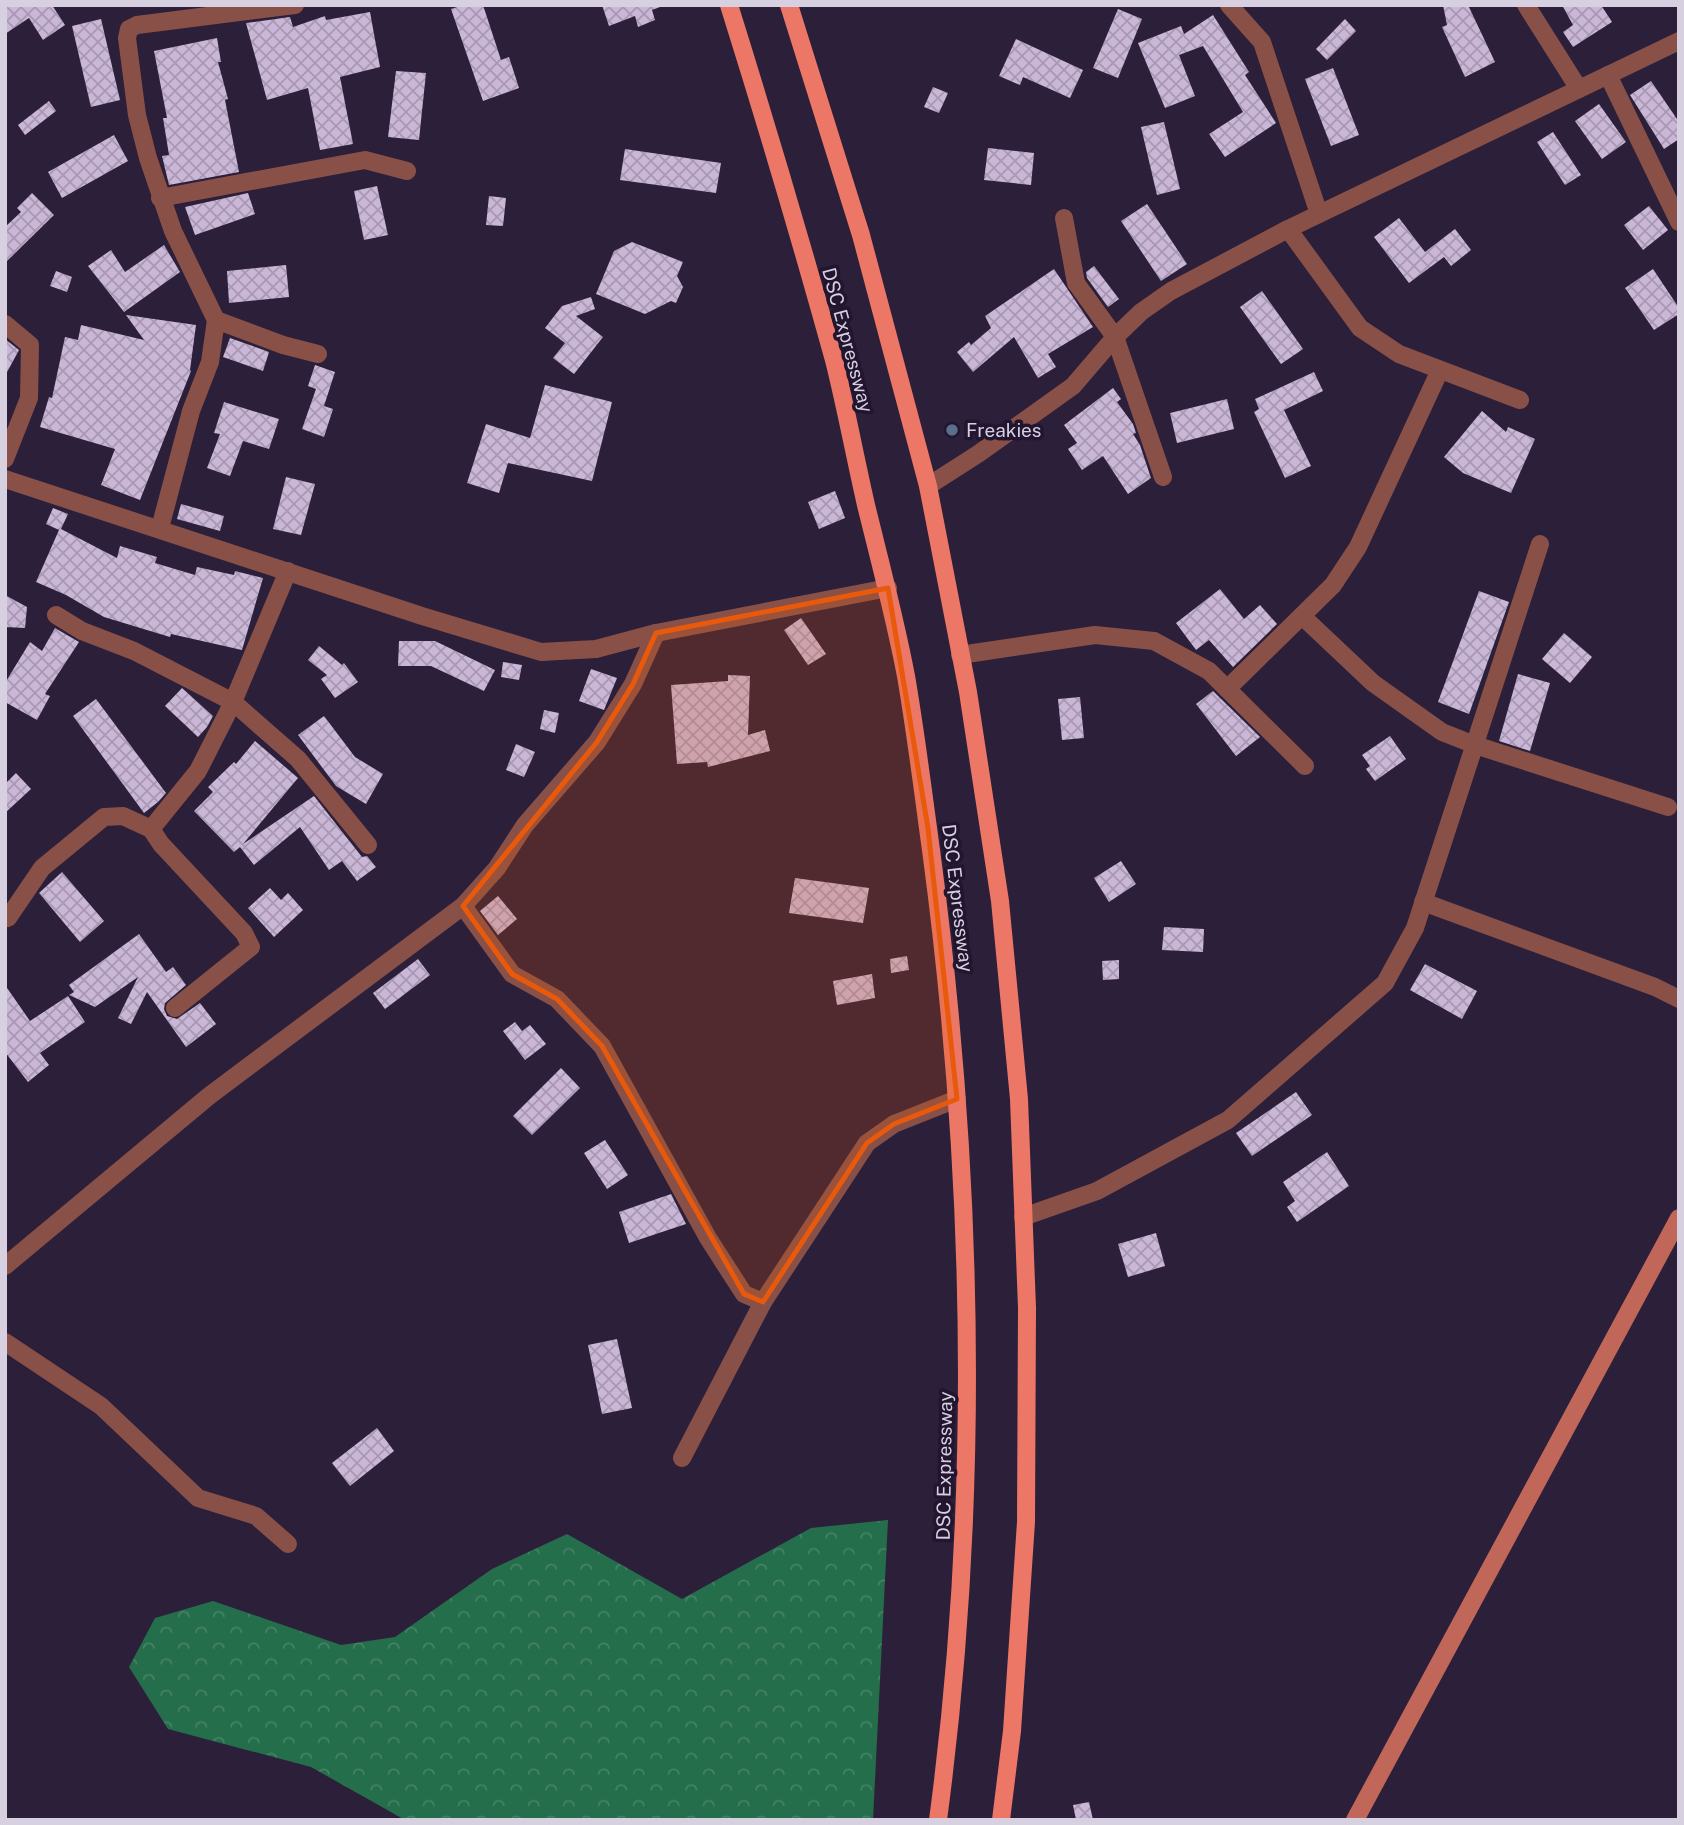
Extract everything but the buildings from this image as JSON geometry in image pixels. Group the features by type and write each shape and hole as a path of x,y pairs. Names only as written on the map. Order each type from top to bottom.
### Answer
{"main road":[{"name":"DSC Expressway","path":"729,5 792,206 834,363 888,588 906,681 947,974 965,1205 967,1360 965,1524 938,1820"},
{"name":"DSC Expressway","path":"789,5 861,235 928,486 960,655 1000,901 1019,1099 1027,1308 1026,1522 1012,1731 1001,1820"}],"street":[{"path":"160,528 191,411 210,362 216,320 160,198 137,115 127,38 129,29 137,25 295,5"},
{"path":"1229,5 1262,42 1319,215"},
{"path":"1526,5 1579,89"},
{"path":"928,486 1073,386 1115,337 1171,291 1288,229 1679,41"},
{"path":"1608,75 1679,222"},
{"path":"160,198 365,160 407,171"},
{"path":"1064,218 1076,283 1115,337 1163,477"},
{"path":"1288,229 1360,328 1399,354 1520,400"},
{"path":"216,320 283,345 318,354"},
{"path":"5,324 30,345 29,398 5,460"},
{"path":"1227,689 1334,585 1358,547 1440,370"},
{"path":"5,479 422,616 541,652 596,649 656,633 888,588"},
{"path":"1023,1217 1097,1191 1228,1120 1385,984 1415,929 1540,544"},
{"path":"151,829 198,771 233,702 288,571"},
{"path":"56,615 82,631 134,651 233,702 298,759 368,845"},
{"path":"1302,615 1373,683 1442,732 1668,807"},
{"path":"5,1266 209,1096 464,906 497,868 525,825 597,742 633,684 656,633"},
{"path":"960,655 1095,635 1154,641 1209,671 1305,766"},
{"path":"8,918 42,868 104,817 123,816 151,829 161,844 244,933 251,947 175,1008"},
{"path":"1423,902 1655,987 1679,999"},
{"path":"464,906 512,974 557,999 602,1046 708,1238 744,1294 763,1302"},
{"path":"682,1458 763,1302 867,1143 894,1124 957,1099"},
{"path":"1355,1820 1679,1219"},
{"path":"5,1342 101,1406 198,1498 256,1516 288,1544"}],"highlighted area":[{"path":"888,588 928,828 957,1099 894,1124 867,1143 763,1302 744,1294 602,1046 557,999 512,974 463,906 597,742 633,684 656,633"}],"green space":[{"path":"888,1520 873,1820 405,1820 311,1767 168,1729 129,1667 155,1618 213,1601 341,1645 395,1637 492,1569 567,1534 682,1599 811,1528"}],"place":[{"name":"Freakies","path":"952,430"}]}
